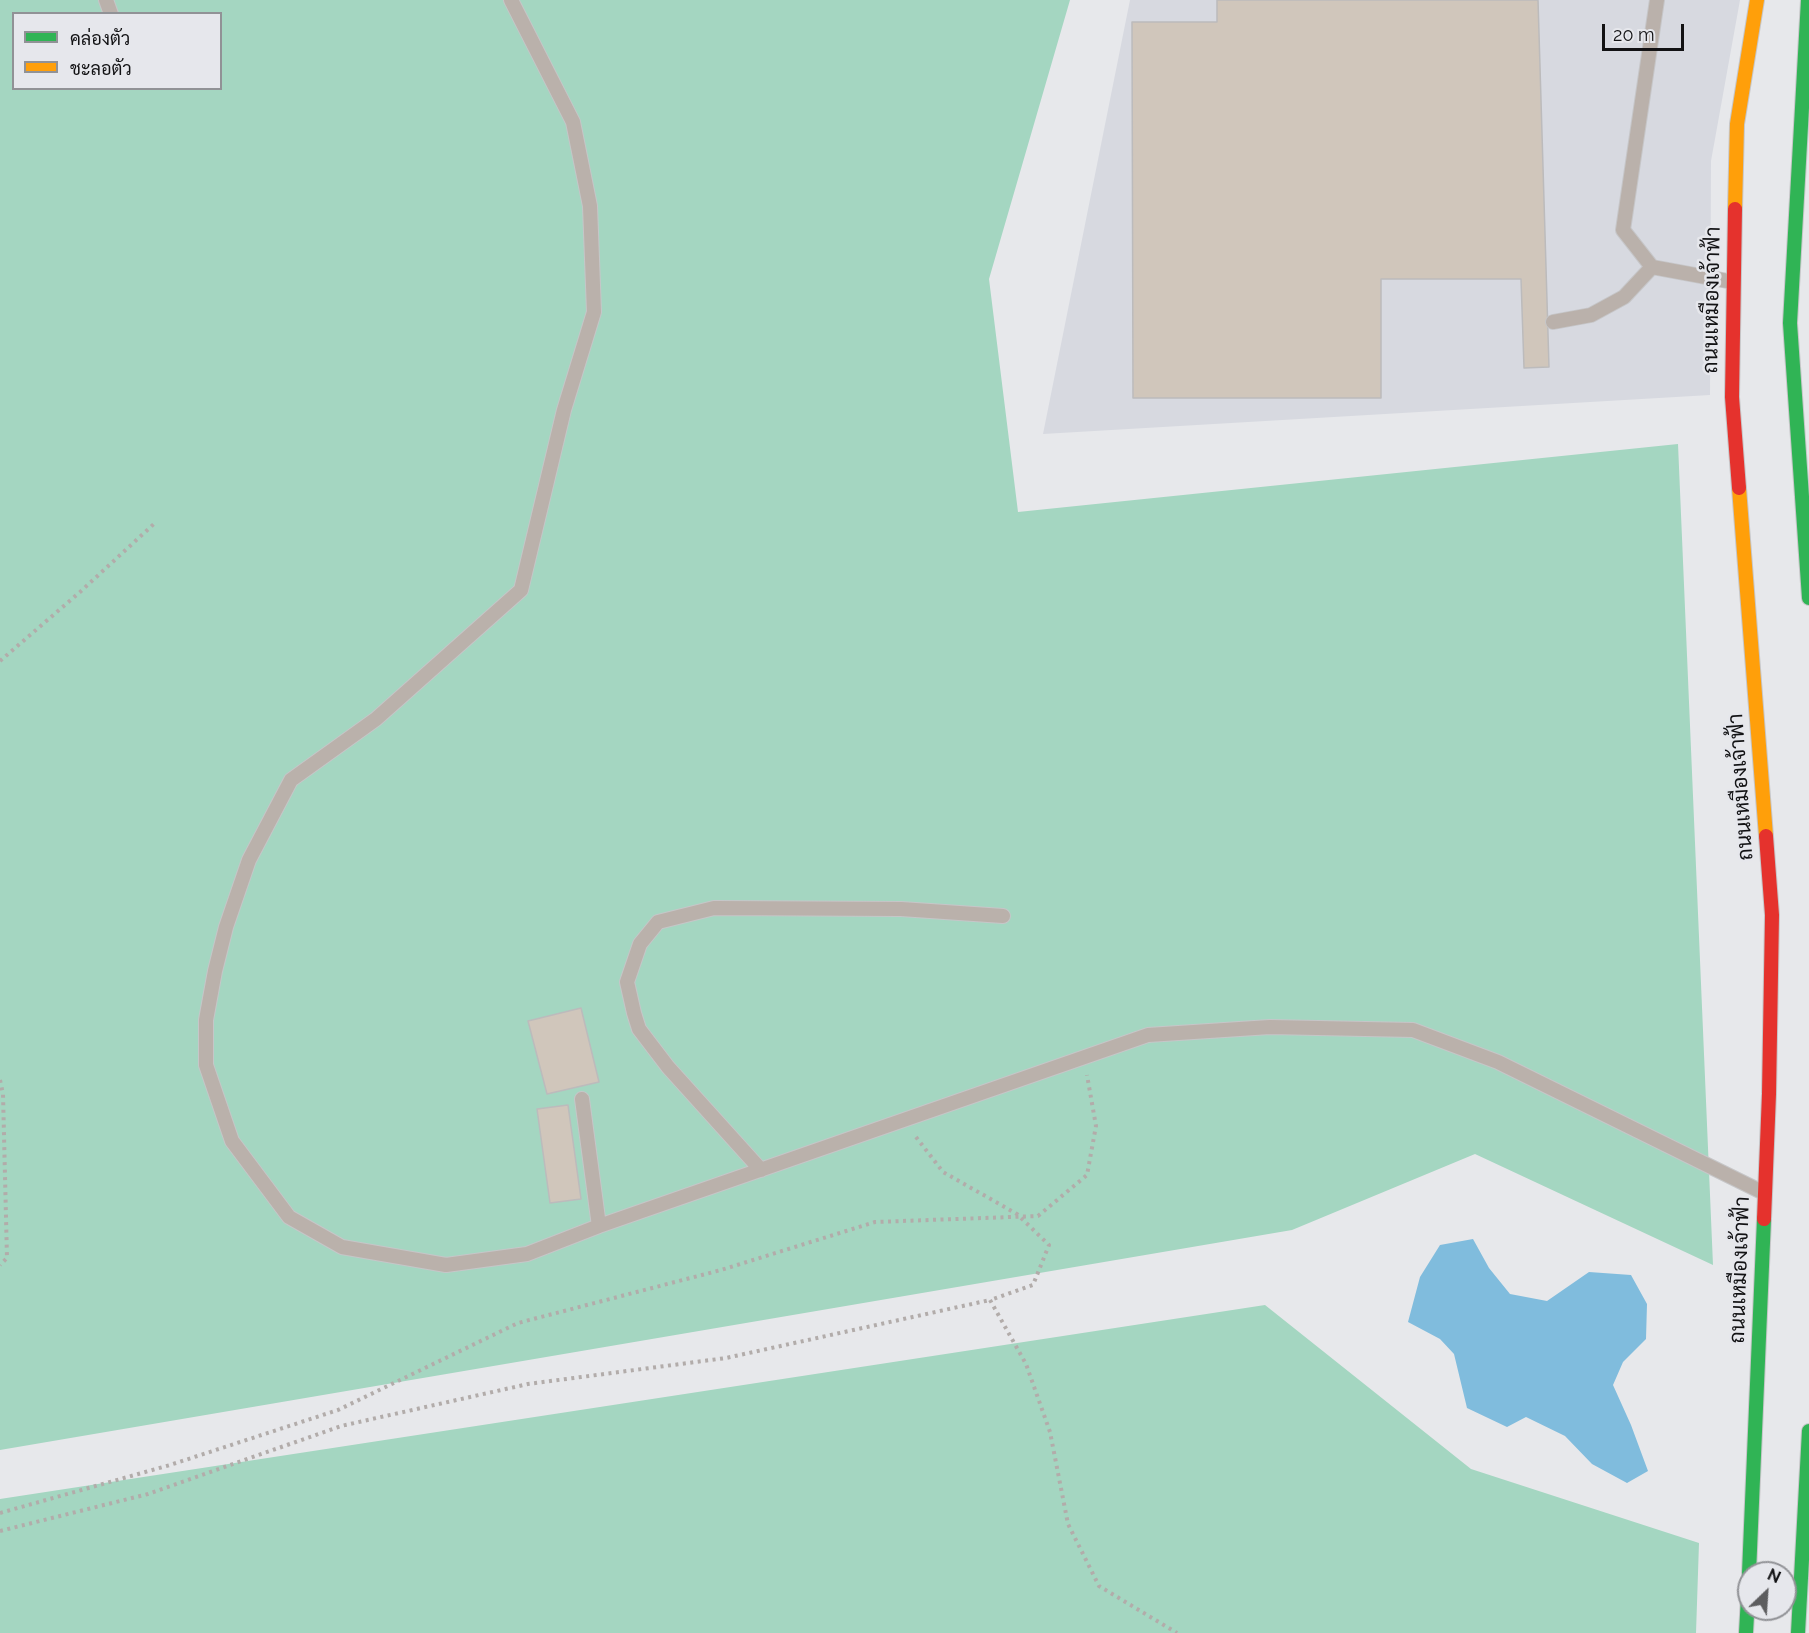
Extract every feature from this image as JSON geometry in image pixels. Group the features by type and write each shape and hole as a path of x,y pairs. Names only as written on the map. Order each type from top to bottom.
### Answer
{"street":[{"name":"ถนนเหมืองเจ้าฟ้า","path":"1749,1561 1769,1094 1772,915 1732,398 1737,124 1756,0"},
{"path":"1808,0 1790,323 1809,598"},
{"path":"1798,1633 1809,1431"}],"lane":[{"path":"511,0 573,122 590,206 594,312 564,410 520,590 376,719 291,780 249,860 226,927 206,1020 206,1065 232,1141 289,1217 342,1247 446,1265 527,1254 599,1226 1148,1035 1270,1027 1413,1030 1498,1062 1764,1193"},
{"path":"1657,0 1623,230 1652,267 1733,282"},
{"path":"1553,322 1591,315 1624,297 1652,267"},
{"path":"761,1170 668,1067 639,1029 633,1013 627,982 640,944 658,922 714,908 901,909 1002,916"},
{"path":"582,1099 599,1226"}],"path":[{"path":"0,661 156,522"},
{"path":"0,1513 170,1465 338,1410 518,1323 722,1270 876,1222 1038,1216 1087,1174 1096,1126 1084,1057"},
{"path":"0,1080 3,1094 6,1258 0,1265"},
{"path":"0,1531 148,1494 341,1426 528,1384 726,1358 990,1300 1033,1285 1048,1245 1017,1214 943,1172 902,1120"},
{"path":"990,1300 1026,1364 1050,1432 1068,1524 1099,1586 1178,1633"}],"shaded area":[{"path":"1130,0 1740,0 1711,161 1710,395 1043,434"}],"green space":[{"path":"0,0 1070,0 989,279 1018,512 1678,444 1713,1265 1475,1154 1292,1230 0,1450"},
{"path":"1265,1305 1471,1469 1699,1543 1696,1633 0,1633 0,1499"}],"water":[{"path":"1473,1239 1489,1268 1510,1294 1547,1301 1589,1272 1631,1275 1647,1304 1646,1339 1623,1362 1613,1385 1648,1471 1627,1483 1592,1464 1565,1436 1526,1417 1507,1427 1467,1408 1454,1354 1440,1339 1408,1322 1420,1277 1440,1245"}],"building":[{"path":"1217,0 1538,0 1549,367 1524,368 1521,279 1381,279 1381,398 1133,398 1132,22 1217,22"},
{"path":"581,1008 599,1082 547,1094 528,1021"},
{"path":"568,1105 581,1199 550,1203 537,1109"}],"traffic: fast":[{"path":"1808,0 1790,323 1809,598"},
{"path":"1750,1561 1764,1219"},
{"path":"1798,1633 1809,1431"},
{"path":"1746,1633 1747,1621"}],"traffic: slow":[{"path":"1735,209 1737,124 1757,0"},
{"path":"1739,488 1766,836"}],"traffic: jam":[{"path":"1735,209 1732,397 1739,488"},
{"path":"1764,1219 1772,915 1766,836"}]}
